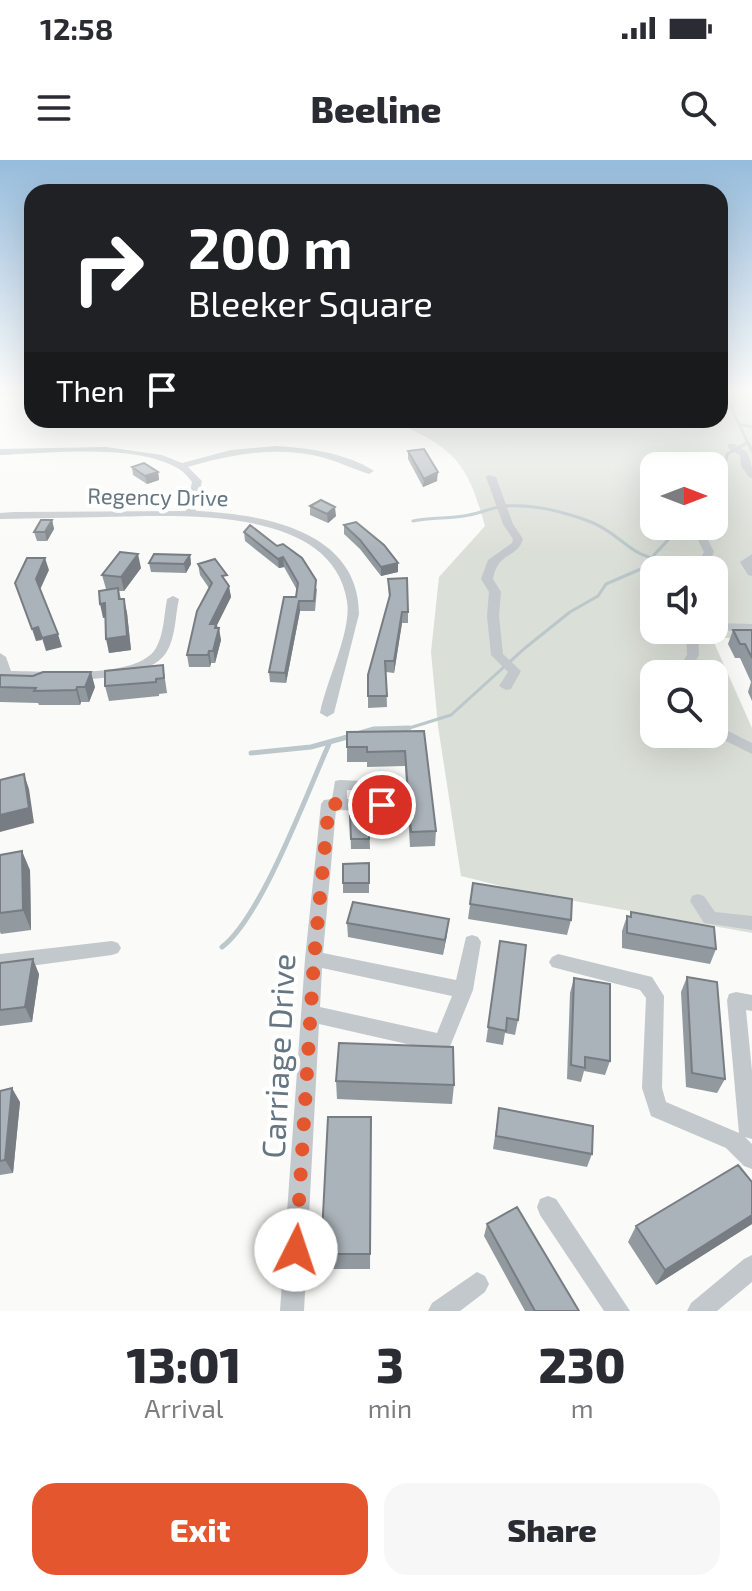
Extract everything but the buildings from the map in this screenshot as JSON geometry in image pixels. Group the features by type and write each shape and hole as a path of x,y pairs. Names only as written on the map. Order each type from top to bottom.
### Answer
{"street":[{"path":"736,446 752,475"},
{"path":"182,466 239,450 275,448 318,452 369,471"},
{"path":"0,452 122,451 164,458 182,466 197,481 191,513"},
{"path":"491,477 508,529 518,539 517,544 492,562 487,579 495,592 493,616 497,655 515,671 506,686"},
{"name":"Regency Drive","path":"0,516 191,513 250,519 309,540 340,567 351,588 353,612 332,683 327,713"},
{"path":"752,557 746,562 752,573"},
{"path":"0,657 3,674 116,672 146,664 163,647 173,599"},
{"path":"728,627 752,628"},
{"path":"728,736 752,749"},
{"name":"Carriage Drive","path":"292,1311 314,959 334,805"},
{"path":"698,901 710,918 752,923"},
{"path":"312,1014 442,1043 464,990 472,942"},
{"path":"0,962 112,948"},
{"path":"314,959 464,990"},
{"path":"558,962 646,983 655,996 652,1088 658,1109 733,1141 752,1158"},
{"path":"752,1003 736,1000 747,1128 752,1129"},
{"path":"548,1207 618,1311"},
{"path":"699,1311 752,1267"},
{"path":"440,1311 477,1284"}],"shaded area":[{"path":"436,444 752,444 752,638 728,638 728,556 640,556 640,644 715,644 722,660 640,660 640,748 728,748 728,674 752,728 752,933 525,892 461,876 438,726 431,652 439,577 485,526 471,485 454,458"}],"waterway":[{"path":"728,453 746,444"},
{"path":"748,444 752,451"},
{"path":"413,521 462,516 505,506 538,508 591,522 647,556"},
{"path":"403,730 451,715 525,648 570,612 598,596 606,584 641,569 668,540"},
{"path":"360,733 374,729 409,728"},
{"path":"371,730 397,730"},
{"path":"251,753 311,747 351,736"},
{"path":"222,947 237,932 267,883 329,744"}],"route":[{"path":"296,1250 314,959 329,804 382,805"}]}
